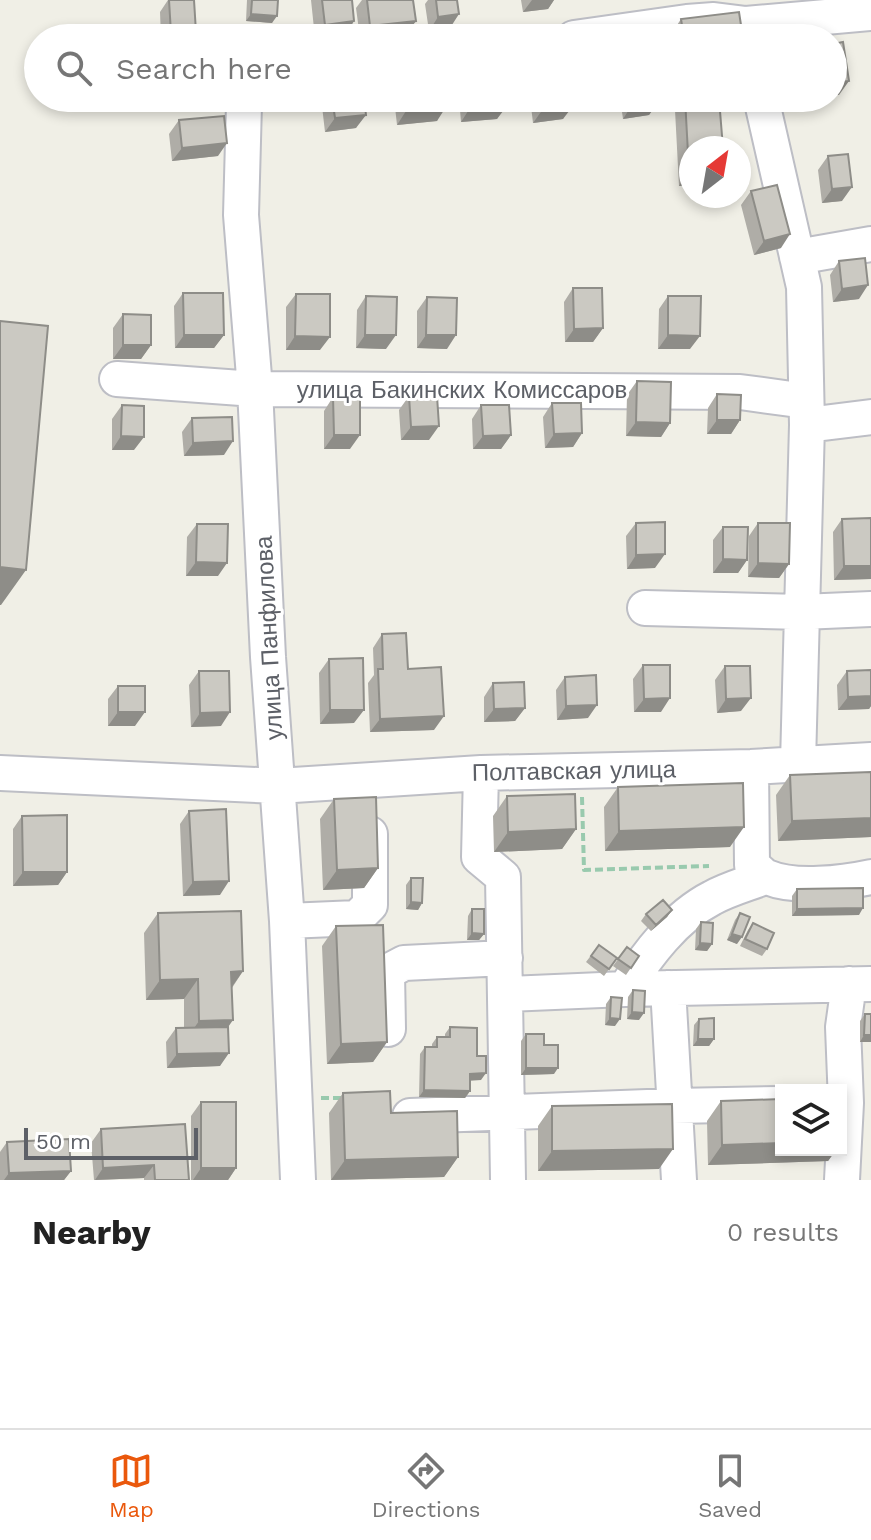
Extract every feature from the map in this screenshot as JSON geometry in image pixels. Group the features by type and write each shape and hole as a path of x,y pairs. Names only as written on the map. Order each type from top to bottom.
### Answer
{"street":[{"path":"633,24 688,11 726,24"},
{"path":"795,24 871,13"},
{"name":"улица Панфилова","path":"244,112 241,215 255,389 268,657 287,921 298,1180"},
{"path":"764,112 804,287 806,413 798,763"},
{"path":"797,257 871,244"},
{"name":"улица Бакинских Комиссаров","path":"117,379 255,389 740,392 806,413 871,417"},
{"path":"645,608 802,612 871,609"},
{"name":"Полтавская улица","path":"0,773 278,786 481,773 580,783 752,777 798,763 871,760"},
{"path":"481,773 479,857 503,877 508,1180"},
{"path":"690,790 752,777 759,871"},
{"path":"580,783 629,791"},
{"path":"287,921 357,918 370,905 370,834"},
{"path":"759,871 784,882 820,883 871,877"},
{"path":"625,989 639,967 683,917 759,871"},
{"path":"388,1029 387,972 404,963 505,958"},
{"path":"506,994 860,984 843,1027 853,1103 842,1180"},
{"path":"668,988 679,1180"},
{"path":"400,1116 775,1104"}],"path":[{"path":"580,783 584,870 759,871"},
{"path":"294,1098 350,1098"}],"building":[{"path":"169,0 194,0 196,24 170,24"},
{"path":"252,0 278,0 277,16 251,14"},
{"path":"322,0 352,0 354,21 325,24"},
{"path":"367,0 413,0 416,21 370,24"},
{"path":"436,0 457,0 459,14 438,17"},
{"path":"739,12 741,24 682,24 681,19"},
{"path":"334,112 366,112 366,115 335,118"},
{"path":"686,112 720,112 722,136 687,136"},
{"path":"224,116 227,143 182,148 179,120"},
{"path":"848,154 852,187 832,189 828,156"},
{"path":"777,185 790,234 764,241 751,191"},
{"path":"865,258 868,285 842,289 839,261"},
{"path":"573,288 602,288 603,328 574,329"},
{"path":"183,293 223,293 224,335 184,335"},
{"path":"296,294 330,294 330,337 295,336"},
{"path":"366,296 397,297 396,335 365,335"},
{"path":"668,296 701,296 700,336 668,335"},
{"path":"427,297 457,298 456,335 426,335"},
{"path":"123,314 151,315 151,345 123,345"},
{"path":"0,321 48,326 26,570 0,567"},
{"path":"637,381 671,382 670,423 636,422"},
{"path":"717,394 741,395 740,420 717,420"},
{"path":"409,396 437,396 439,426 411,427"},
{"path":"333,397 360,397 360,435 334,435"},
{"path":"552,403 581,403 582,433 554,434"},
{"path":"122,405 144,406 144,437 121,436"},
{"path":"481,405 509,405 511,435 483,436"},
{"path":"232,417 233,441 193,443 192,418"},
{"path":"871,518 871,566 844,566 842,519"},
{"path":"665,522 665,554 636,555 636,523"},
{"path":"758,523 790,523 789,564 758,563"},
{"path":"197,524 228,524 227,563 196,562"},
{"path":"723,527 748,527 747,560 723,559"},
{"path":"406,633 408,669 441,667 444,716 380,719 378,669 383,669 382,634"},
{"path":"363,658 364,710 330,710 329,659"},
{"path":"643,665 670,665 670,698 644,699"},
{"path":"725,666 750,666 751,698 726,699"},
{"path":"871,670 871,696 848,697 847,671"},
{"path":"199,671 229,671 230,712 200,713"},
{"path":"596,675 597,705 566,706 565,677"},
{"path":"524,682 525,708 494,709 493,683"},
{"path":"118,686 145,686 145,712 118,712"},
{"path":"871,772 871,818 792,821 790,775"},
{"path":"743,783 744,827 619,831 618,787"},
{"path":"575,794 576,829 508,832 507,796"},
{"path":"376,797 378,868 337,870 334,799"},
{"path":"226,809 229,881 193,882 189,811"},
{"path":"67,815 67,872 23,872 22,816"},
{"path":"411,878 423,878 422,903 411,902"},
{"path":"863,888 863,908 797,909 797,889"},
{"path":"663,900 672,910 656,925 646,914"},
{"path":"472,909 484,909 484,934 472,933"},
{"path":"241,911 243,971 231,972 233,1020 199,1021 198,979 160,980 158,913"},
{"path":"740,913 750,917 742,937 732,934"},
{"path":"701,922 713,923 712,944 700,943"},
{"path":"753,923 774,933 767,949 745,939"},
{"path":"383,925 387,1042 341,1044 336,926"},
{"path":"599,945 617,958 609,969 591,956"},
{"path":"627,947 639,956 631,968 618,959"},
{"path":"633,990 645,991 644,1013 632,1012"},
{"path":"611,997 622,998 620,1019 610,1018"},
{"path":"865,1014 871,1014 871,1035 864,1035"},
{"path":"714,1018 714,1039 698,1039 699,1019"},
{"path":"228,1027 229,1053 177,1054 176,1028"},
{"path":"450,1027 477,1028 477,1056 486,1056 486,1073 470,1074 470,1091 424,1090 425,1047 437,1047 437,1037 450,1037"},
{"path":"526,1034 544,1034 544,1045 558,1045 558,1068 526,1068"},
{"path":"390,1091 391,1113 457,1111 458,1157 345,1160 343,1093"},
{"path":"775,1099 775,1143 722,1145 721,1101"},
{"path":"201,1102 236,1102 236,1168 201,1168"},
{"path":"672,1104 673,1149 552,1151 552,1106"},
{"path":"185,1124 189,1180 155,1180 154,1165 103,1168 101,1129"},
{"path":"69,1139 71,1171 9,1173 7,1142"}]}
